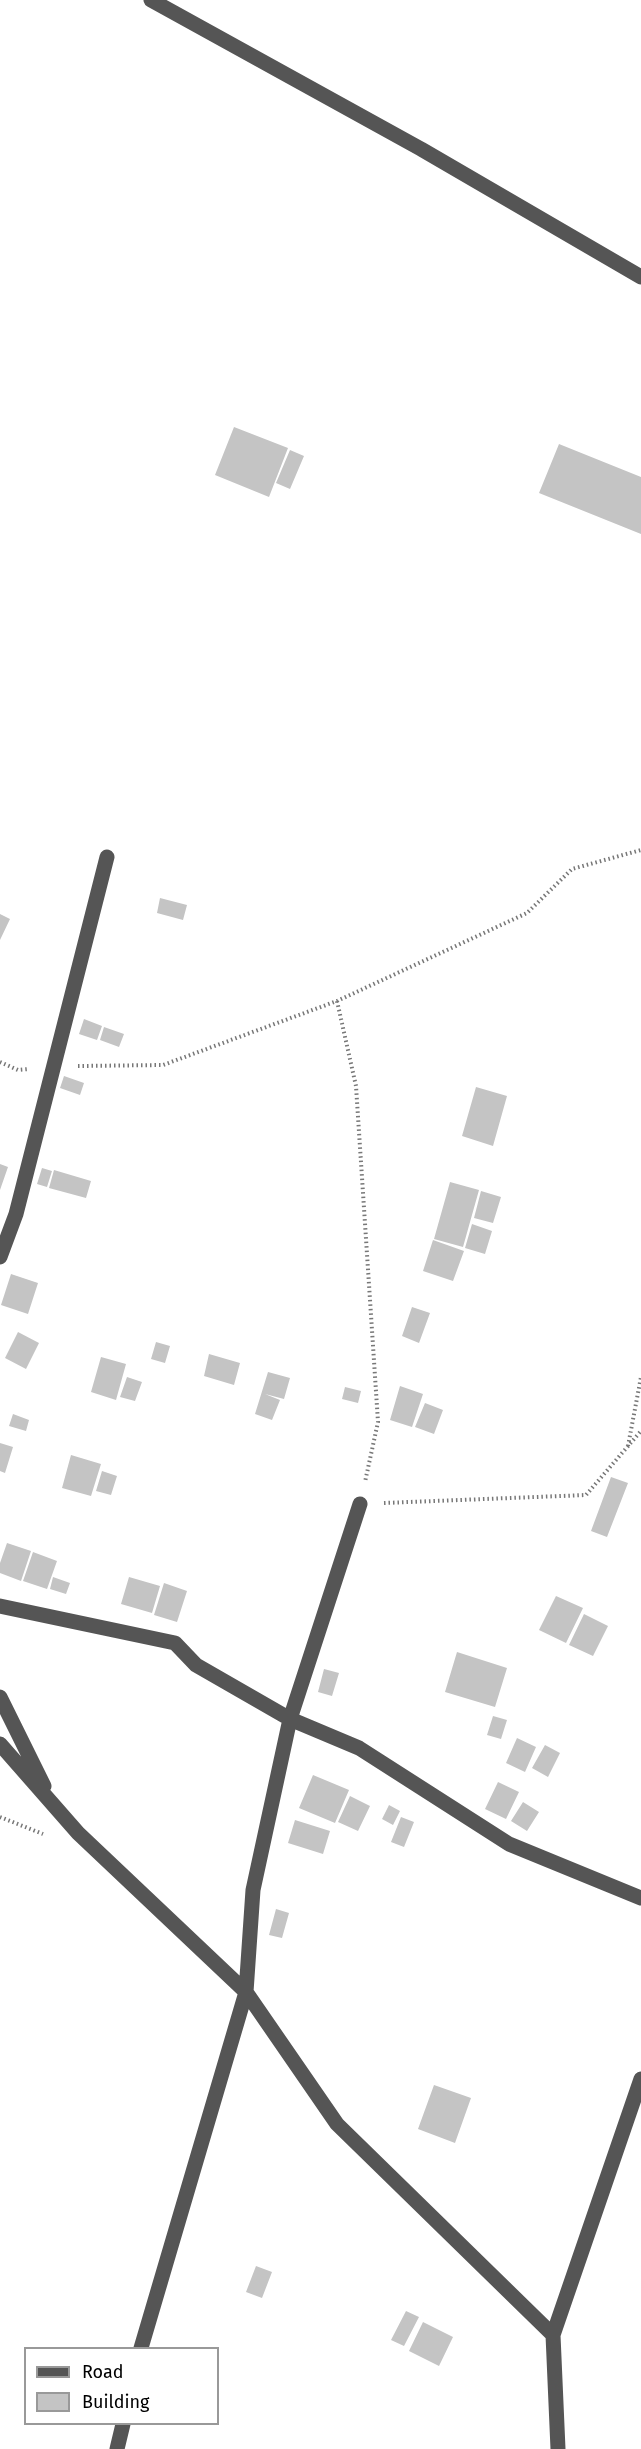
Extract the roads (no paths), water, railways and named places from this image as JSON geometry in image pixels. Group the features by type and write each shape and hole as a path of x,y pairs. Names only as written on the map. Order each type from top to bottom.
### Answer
{"street":[{"path":"151,0 422,149 641,278"},
{"path":"0,1257 16,1214 106,857"},
{"path":"142,2347 246,1992 253,1890 290,1719 360,1504"},
{"path":"0,1606 175,1643 196,1665 290,1719 358,1748 509,1844 641,1898"},
{"path":"0,1697 53,1805"},
{"path":"0,1744 78,1833 246,1992 337,2124 554,2335"},
{"path":"558,2449 554,2335 641,2079"},
{"path":"117,2449 123,2425"}]}
